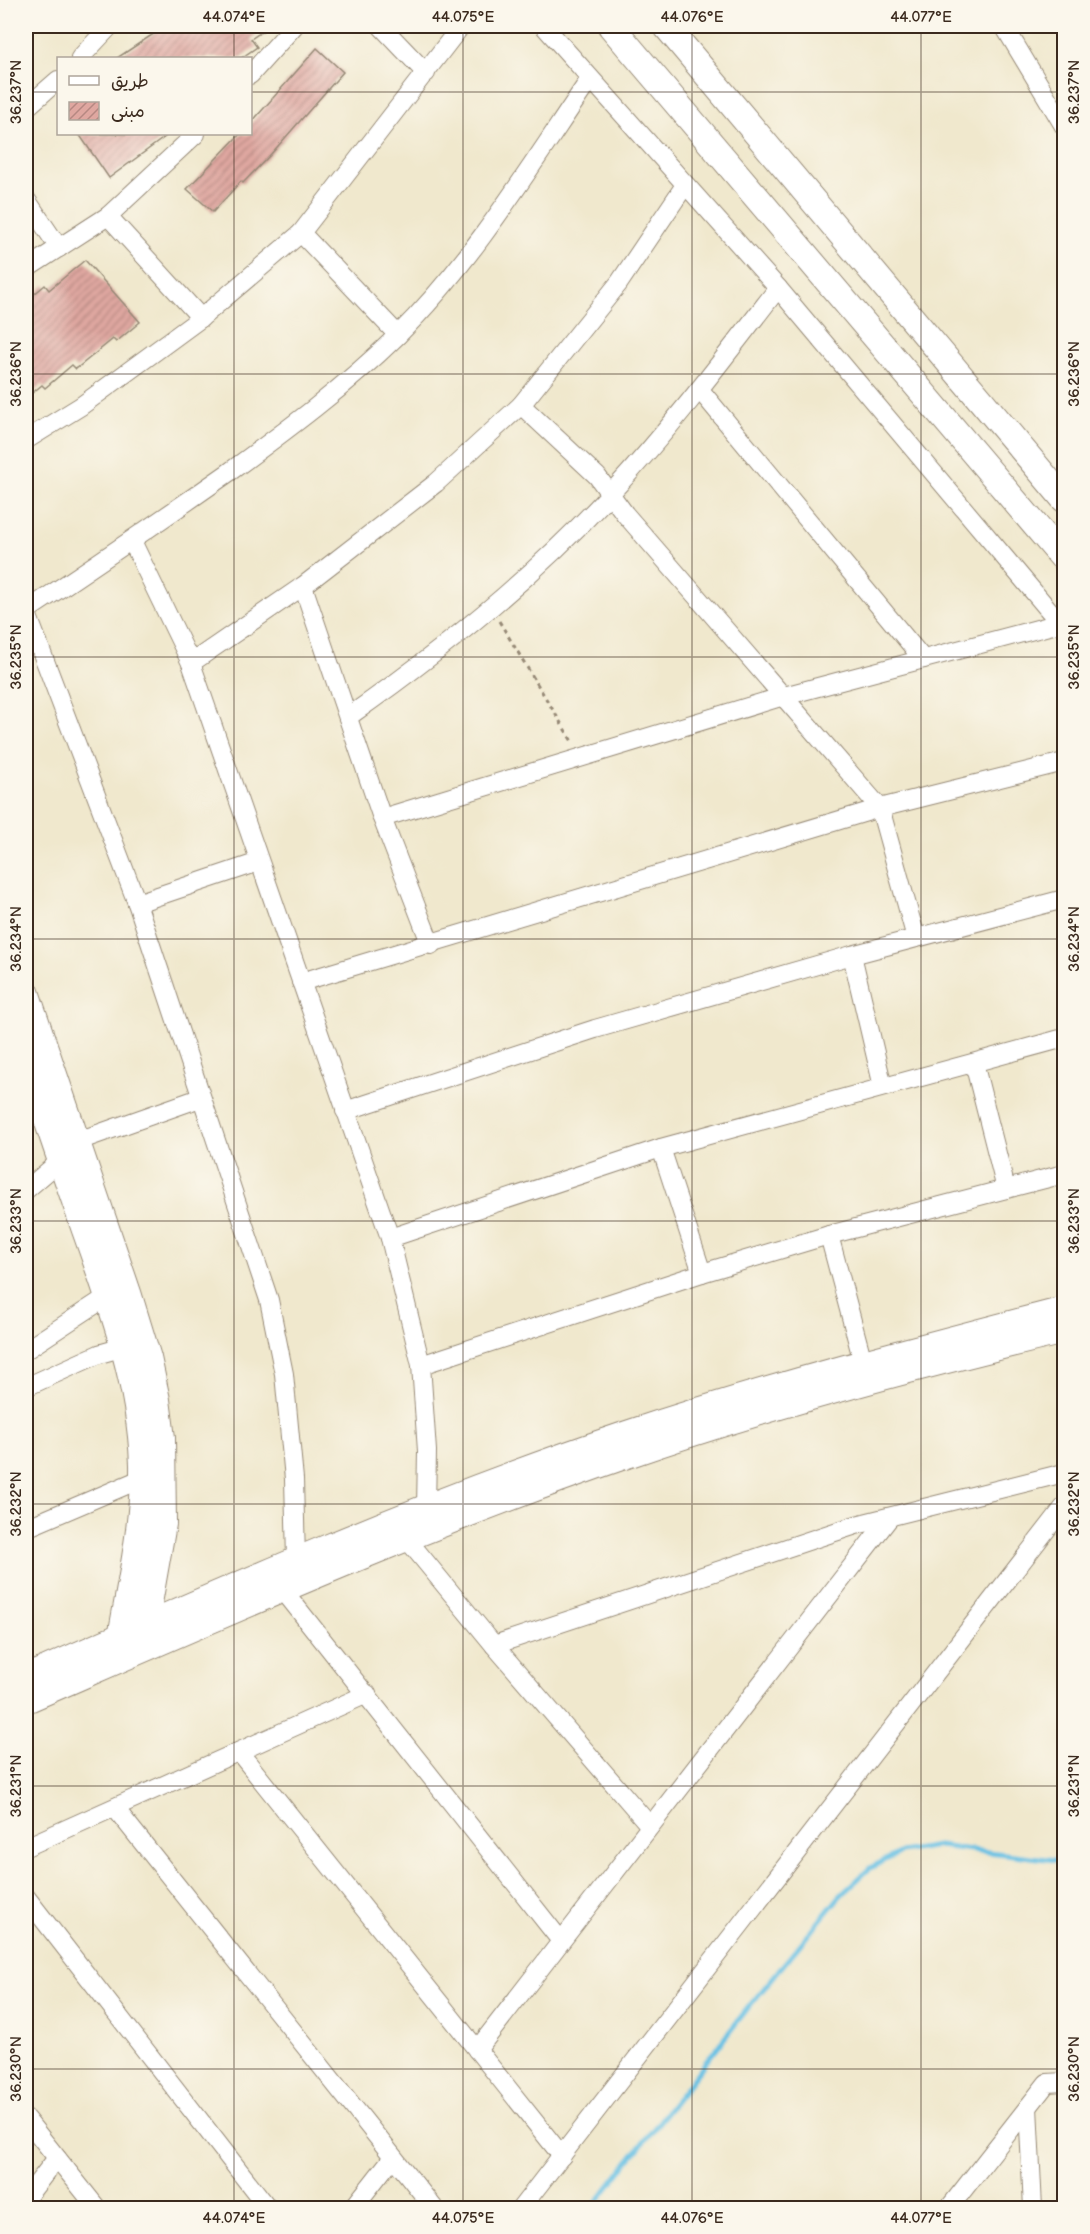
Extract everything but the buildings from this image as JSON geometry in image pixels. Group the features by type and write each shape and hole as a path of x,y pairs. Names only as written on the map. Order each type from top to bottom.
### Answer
{"street":[{"path":"81,57 110,26"},
{"path":"252,73 294,26"},
{"path":"381,26 426,73"},
{"path":"26,440 81,406 201,318 301,233 461,26"},
{"path":"382,818 784,696 1062,625 778,288 544,26"},
{"path":"611,26 1065,559"},
{"path":"666,26 1065,499"},
{"path":"1004,26 1065,126"},
{"path":"296,1560 294,1479 285,1386 269,1300 137,903 26,611 132,541 285,431 344,385 398,335 469,253 590,79"},
{"path":"26,108 57,81"},
{"path":"711,141 742,115"},
{"path":"26,269 108,216 195,135"},
{"path":"191,663 303,586 436,483 521,405 618,283 685,185"},
{"path":"26,199 59,248"},
{"path":"108,216 201,318"},
{"path":"301,233 398,335"},
{"path":"348,717 399,681 490,606 554,549 610,494 700,390 778,288"},
{"path":"700,390 923,659"},
{"path":"521,405 597,476 625,514 880,808 916,938"},
{"path":"132,541 191,663 390,1238 421,1365 427,1451 426,1509"},
{"path":"303,586 382,818 431,945"},
{"path":"301,982 431,945 880,808 1065,762"},
{"path":"137,903 259,862"},
{"path":"345,1111 595,1029 852,954 1065,899"},
{"path":"852,954 883,1087"},
{"path":"26,992 78,1141 148,1358 157,1400 163,1449 163,1524 131,1643"},
{"path":"390,1238 661,1148 1065,1038"},
{"path":"26,1058 124,1347 138,1418 142,1478 131,1643"},
{"path":"974,1063 1006,1189"},
{"path":"78,1141 200,1098"},
{"path":"661,1148 702,1273"},
{"path":"26,1190 61,1160"},
{"path":"421,1365 702,1273 829,1235 1065,1174"},
{"path":"829,1235 863,1362"},
{"path":"26,1350 108,1296"},
{"path":"26,1678 284,1590 406,1538 553,1482 780,1385 1065,1310"},
{"path":"26,1700 131,1643 296,1560 547,1462 1065,1331"},
{"path":"26,1387 99,1354 124,1347"},
{"path":"495,1645 856,1525 1065,1473"},
{"path":"26,1528 142,1478"},
{"path":"521,2208 1065,1507"},
{"path":"477,2050 890,1517"},
{"path":"406,1538 650,1826"},
{"path":"284,1590 561,1941"},
{"path":"26,1847 367,1694"},
{"path":"239,1752 561,2156"},
{"path":"115,1808 434,2208"},
{"path":"26,1897 268,2208"},
{"path":"949,2208 1047,2083 1065,2082"},
{"path":"1028,2107 1033,2208"},
{"path":"26,2119 97,2208"},
{"path":"353,2208 393,2157"},
{"path":"26,2198 57,2158"}],"path":[{"path":"490,606 581,757"}],"waterway":[{"path":"592,2208 751,2004 840,1896 870,1868 901,1852 938,1846 1064,1861"}]}
